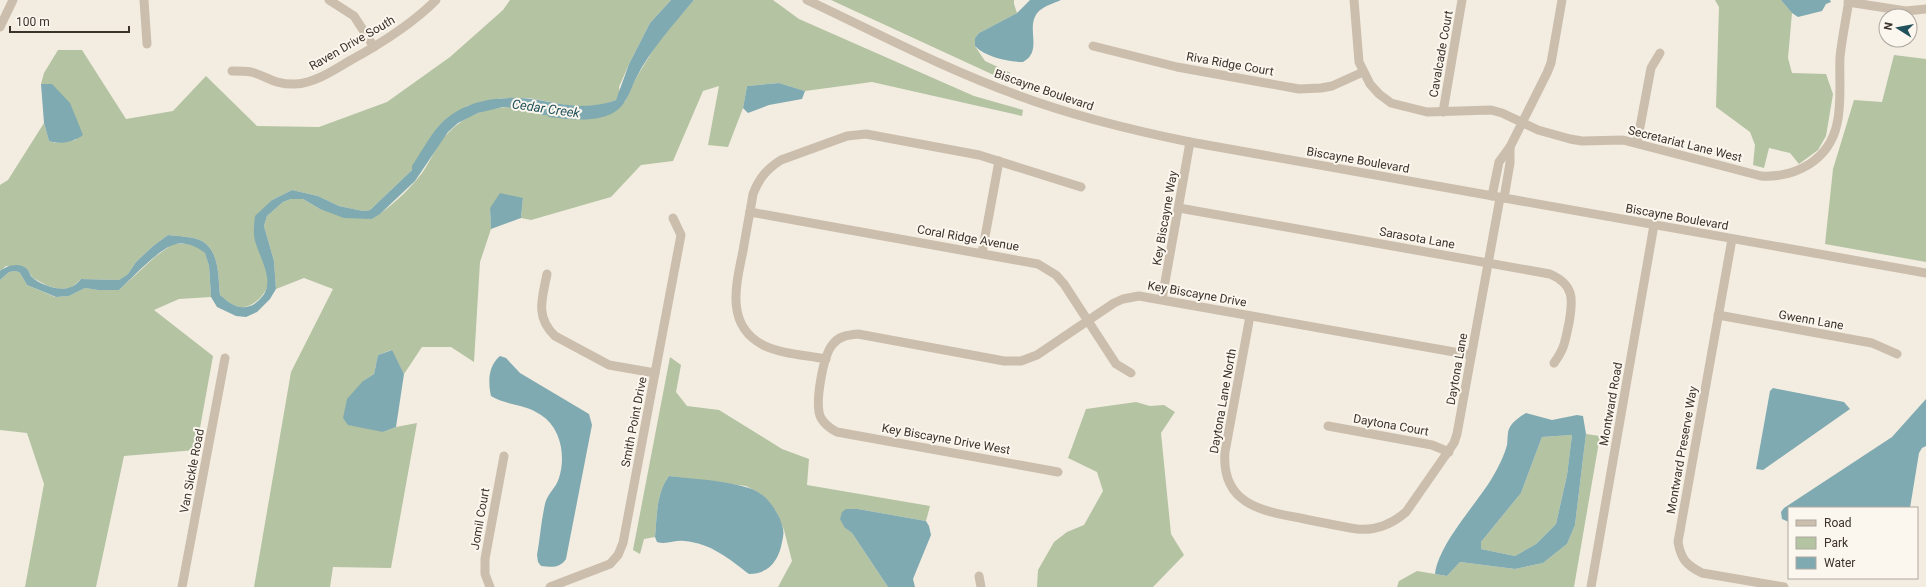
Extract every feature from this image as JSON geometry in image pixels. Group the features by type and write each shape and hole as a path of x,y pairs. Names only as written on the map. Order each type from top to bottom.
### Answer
{"street":[{"path":"0,27 13,0"},
{"path":"144,0 147,44"},
{"path":"328,0 354,16 374,47"},
{"name":"Raven Drive South","path":"232,71 251,72 276,82 295,84 308,81 329,73 374,47 412,22 436,0"},
{"name":"Biscayne Boulevard","path":"807,0 939,63 1017,95 1105,123 1190,142 1926,273"},
{"name":"Secretariat Lane West","path":"1354,0 1356,50 1363,72 1379,94 1391,103 1427,112 1480,109 1491,110 1502,113 1538,130 1570,139 1595,141 1613,139 1637,143 1761,176 1775,176 1800,170 1812,163 1823,153 1833,137 1838,120 1841,46 1848,1"},
{"name":"Cavalcade Court","path":"1443,112 1462,0"},
{"name":"Daytona Lane","path":"1233,489 1248,504 1268,513 1364,530 1382,527 1406,512 1449,452 1457,434 1488,263 1499,197 1499,162 1510,147 1551,63 1562,0"},
{"path":"1848,1 1906,11 1926,9"},
{"name":"Riva Ridge Court","path":"1093,46 1177,67 1299,89 1332,86 1363,72"},
{"path":"1637,143 1651,68 1660,53"},
{"path":"826,359 775,349 762,344 751,336 739,318 736,307 735,292 753,194 757,183 764,172 781,160 856,134 866,134 979,155 1081,187"},
{"name":"Key Biscayne Way","path":"1162,299 1190,142"},
{"path":"982,253 999,161"},
{"name":"Sarasota Lane","path":"1179,208 1550,274 1559,278 1566,285 1572,303 1564,350 1554,364"},
{"name":"Coral Ridge Avenue","path":"750,212 982,253 1029,262 1047,268 1064,284 1116,364 1130,373"},
{"name":"Smith Point Drive","path":"550,587 610,564 618,555 623,543 681,235 673,218"},
{"name":"Montward Road","path":"1591,587 1654,225"},
{"name":"Montward Preserve Way","path":"1732,239 1678,542 1680,555 1691,567 1702,573 1784,587"},
{"path":"547,274 541,305 542,314 548,329 556,336 609,365 655,373"},
{"name":"Key Biscayne Drive","path":"826,359 833,344 840,338 858,334 1014,361 1037,355 1114,303 1127,298 1139,296 1471,354"},
{"name":"Gwenn Lane","path":"1718,315 1872,343 1897,354"},
{"name":"Daytona Lane North","path":"1233,489 1226,469 1225,452 1250,316"},
{"name":"Van Sickle Road","path":"182,587 225,358"},
{"name":"Key Biscayne Drive West","path":"826,359 818,402 818,410 825,424 831,429 838,432 1058,472"},
{"name":"Daytona Court","path":"1328,426 1432,445 1449,452"},
{"name":"Jomil Court","path":"490,587 485,574 485,559 504,456"},
{"path":"979,576 981,587"}],"green space":[{"path":"510,0 671,0 650,23 629,64 619,87 620,92 616,100 601,105 577,107 529,98 501,98 467,106 438,127 412,170 370,210 363,211 339,206 318,196 292,190 272,200 255,240 266,268 268,285 261,297 249,306 235,306 220,295 217,265 212,252 202,241 186,237 168,235 153,246 136,262 128,274 119,280 81,279 71,288 60,289 48,286 33,278 26,268 6,266 0,271 0,185 8,180 44,123 49,141 56,143 76,140 52,84 41,84 44,73 58,50 82,50 126,119 173,111 206,76 257,126 319,127 387,102 450,57 503,10"},
{"path":"694,0 773,0 799,19 974,96 1023,110 1022,116 872,82 805,91 779,83 747,86 743,108 728,147 708,145 719,86 703,91 673,161 641,165 611,197 531,220 521,218 523,198 490,208 491,229 480,262 474,362 451,347 422,347 404,374 391,350 378,355 374,374 363,381 383,432 396,427 417,423 391,568 333,567 330,587 254,587 291,372 333,289 304,278 276,289 274,261 264,226 267,216 283,202 291,199 303,199 320,209 372,219 386,210 411,186 422,173 445,136 455,126 478,113 503,107 516,107 535,110 541,115 625,102 636,78 660,39"},
{"path":"831,0 1014,0 1017,13 979,33 975,38 975,46 985,61 1011,73 998,77"},
{"path":"1715,0 1781,0 1792,13 1788,58 1792,73 1826,74 1833,94 1826,136 1818,150 1799,164 1790,153 1769,148 1764,168 1753,165 1755,145 1750,132 1716,107 1719,7"},
{"path":"1894,55 1926,59 1926,262 1825,244 1833,169 1854,100 1882,102"},
{"path":"173,244 193,244 205,252 209,266 211,297 179,299 154,310 213,356 196,450 124,456 96,587 25,587 44,484 27,433 0,430 0,280 9,272 16,271 20,273 27,285 55,297 69,296 85,288 119,290 156,256"},
{"path":"670,357 681,365 676,392 687,406 719,410 782,449 809,459 807,485 930,506 926,521 858,509 845,528 852,533 888,587 778,587 792,561 784,530 776,511 761,494 746,486 669,476 659,497 655,537 644,539 640,554 633,550"},
{"path":"1136,402 1150,406 1164,405 1175,412 1161,433 1171,534 1184,555 1153,587 1037,587 1038,570 1054,542 1067,532 1084,525 1103,491 1097,472 1068,458 1086,409"},
{"path":"1586,434 1600,436 1574,587 1397,587 1399,581 1417,571 1447,576 1460,562 1515,569 1543,563 1567,544 1575,525"},
{"path":"1572,435 1567,475 1556,524 1536,544 1515,556 1481,549 1481,542 1521,493 1542,437"}],"water":[{"name":"Cedar Creek","path":"671,0 694,0 655,47 636,78 630,93 621,106 613,113 598,118 581,120 549,117 547,115 541,115 532,109 503,107 478,113 458,123 448,132 415,181 380,214 372,219 344,218 320,209 303,199 291,199 283,202 267,216 264,226 274,261 276,289 270,299 257,312 246,317 236,316 217,307 211,297 209,266 205,253 194,246 186,244 173,245 160,252 119,290 98,290 85,288 69,296 56,297 27,285 20,273 16,271 9,272 0,280 0,271 9,266 19,265 26,268 32,277 37,281 62,289 76,284 81,279 119,280 128,274 136,262 153,246 168,235 181,236 202,241 212,252 217,265 220,295 230,303 238,306 251,306 265,293 267,286 266,271 254,238 255,216 272,200 292,190 318,196 339,206 363,211 370,210 412,170 412,166 437,128 459,110 486,100 501,98 530,99 580,106 598,105 616,100 629,64 650,23"},
{"path":"1030,0 1061,0 1041,9 1035,16 1033,22 1033,46 1030,57 1023,62 1004,60 991,56 979,50 975,46 975,38 979,33 1017,13"},
{"path":"1781,0 1830,0 1831,2 1826,4 1822,11 1798,17 1792,13"},
{"path":"779,83 805,91 802,99 769,105 748,113 743,108 747,86"},
{"path":"41,84 52,84 70,103 83,135 67,142 58,143 49,141 44,123"},
{"path":"500,193 523,198 521,218 491,229 490,208"},
{"path":"392,350 404,374 396,427 383,432 348,425 343,418 347,399 363,381 374,374 378,355"},
{"path":"500,356 506,358 520,373 589,414 592,425 566,559 558,566 541,566 538,562 537,555 545,504 558,482 561,470 562,452 560,443 553,427 541,415 528,408 503,402 491,396 489,380 491,369 493,364"},
{"path":"1773,388 1844,402 1850,409 1763,470 1756,469 1770,391"},
{"path":"1926,399 1926,446 1922,448 1919,453 1910,507 1788,507 1788,522 1782,519 1781,512 1784,508 1892,437"},
{"path":"1526,413 1552,420 1577,415 1583,416 1586,434 1575,525 1567,544 1543,563 1515,569 1460,562 1447,576 1435,574 1443,550 1499,466 1507,445 1508,433 1511,425","holes":["1572,435 1567,475 1556,524 1536,544 1515,556 1481,549 1481,542 1521,493 1542,437"]},
{"path":"669,476 730,483 753,490 765,497 778,514 783,531 781,549 772,565 762,572 749,574 719,553 703,545 684,541 664,543 657,542 655,537 659,497"},
{"path":"846,509 858,509 926,521 931,535 913,579 915,587 888,587 852,533 845,528 840,519 842,512"}]}
